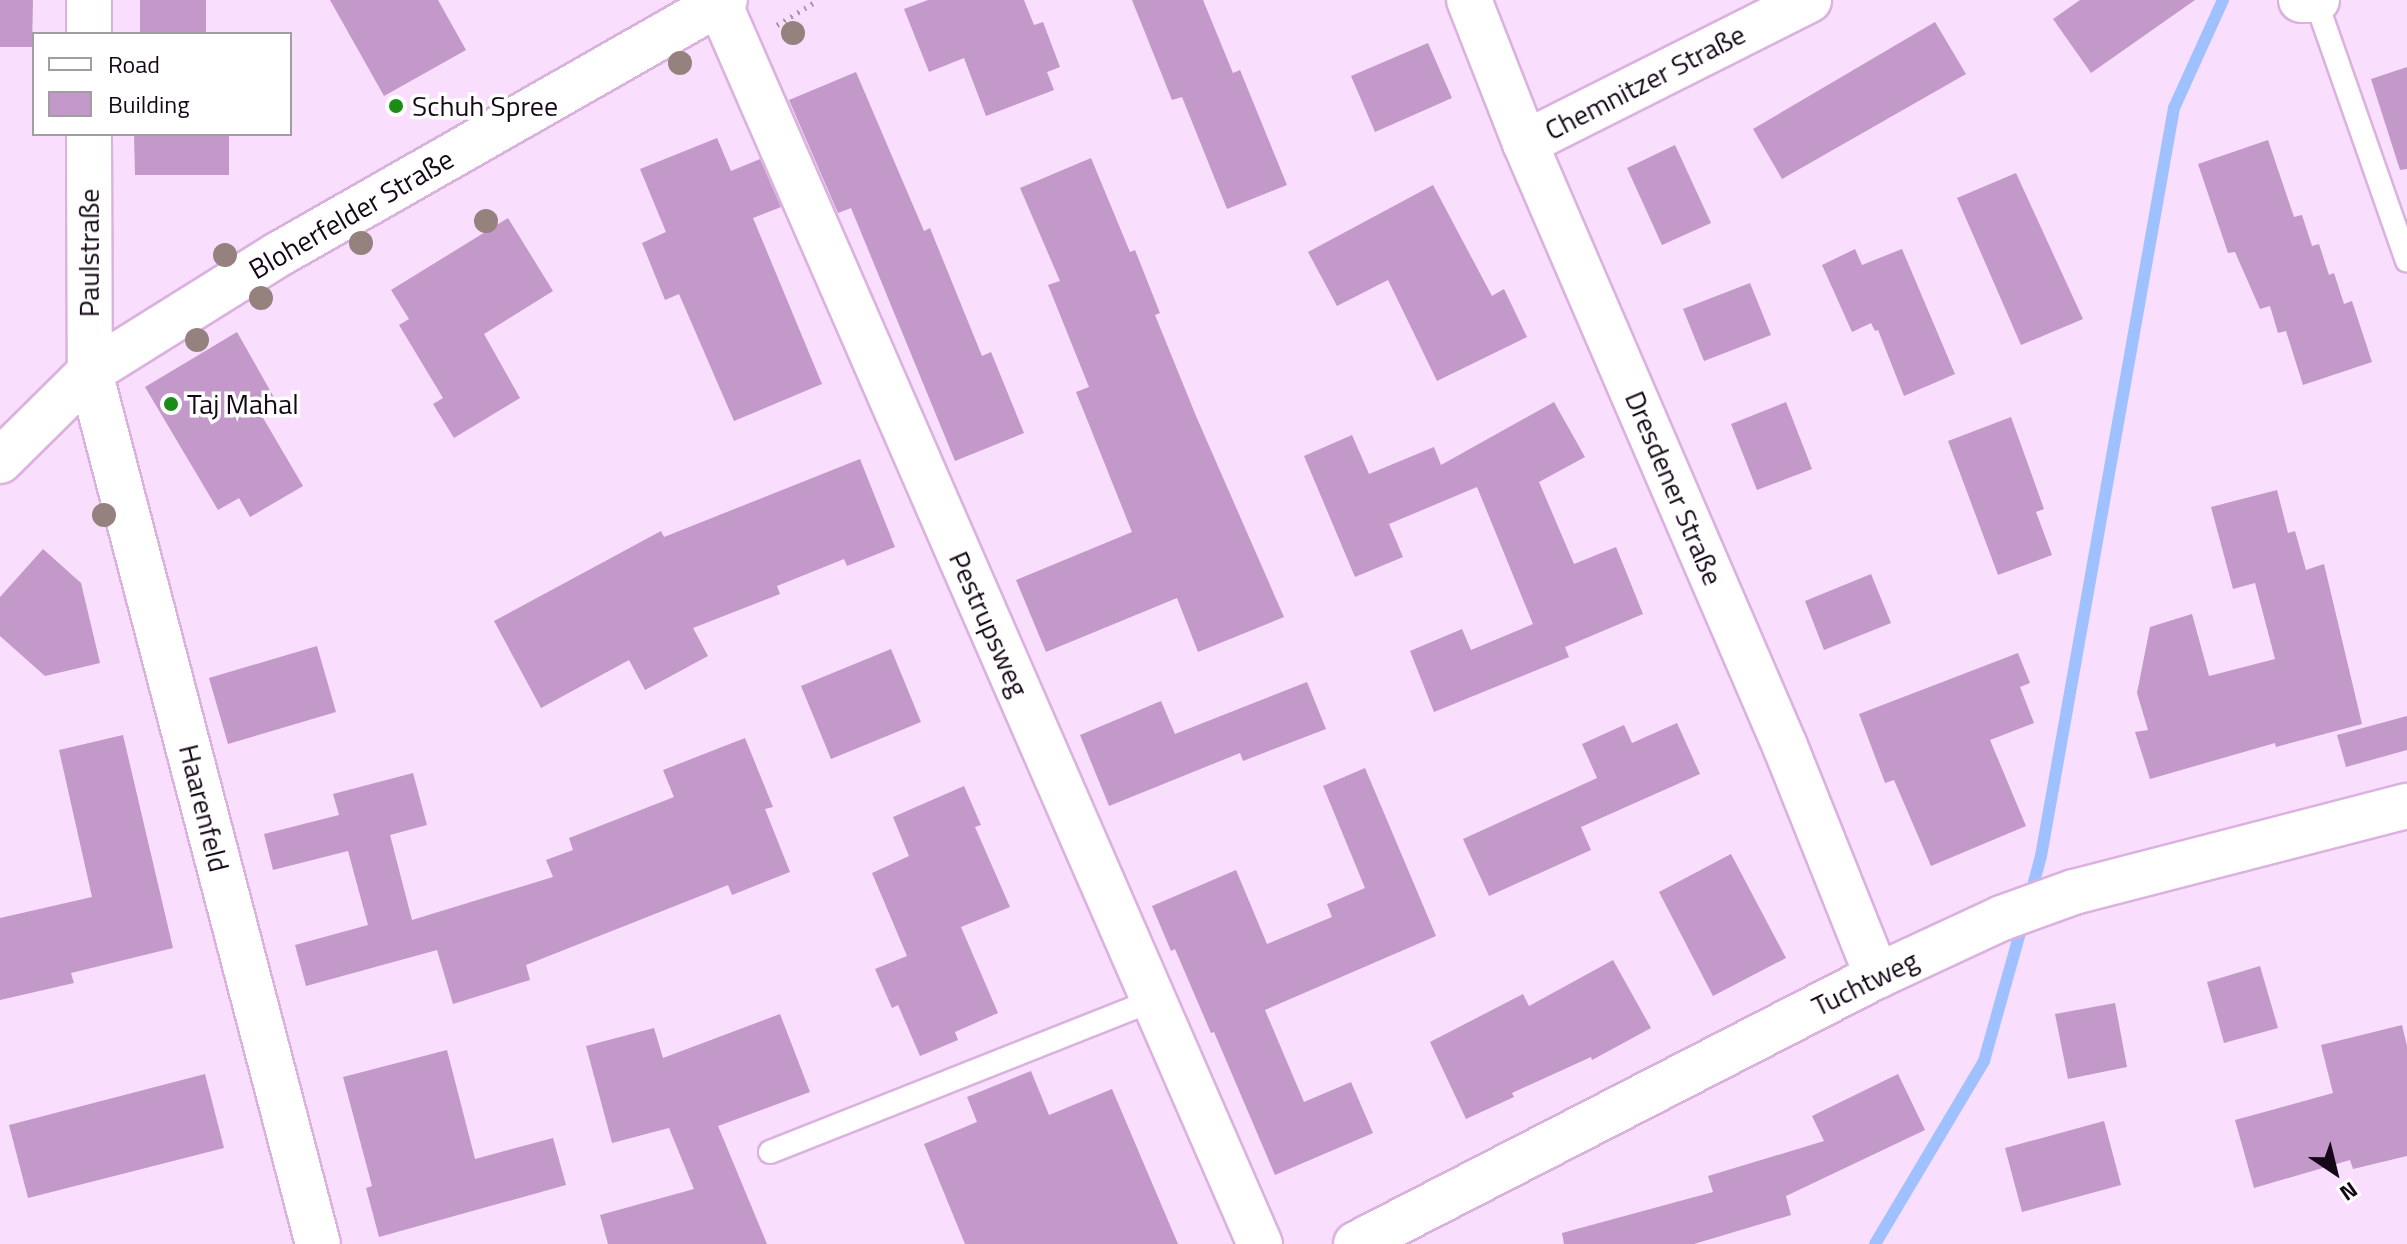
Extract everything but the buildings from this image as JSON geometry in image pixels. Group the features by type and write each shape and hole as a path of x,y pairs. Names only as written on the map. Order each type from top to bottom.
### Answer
{"street":[{"path":"89,0 89,32"},
{"name":"Dresdener Straße","path":"1469,0 1525,143 1785,746 1877,976"},
{"name":"Chemnitzer Straße","path":"1525,143 1809,0"},
{"path":"2301,0 2316,0"},
{"name":"Bloherfelder Straße","path":"0,461 90,372 279,254 722,2"},
{"name":"Pestrupsweg","path":"722,2 1260,1244"},
{"name":"Paulstraße","path":"89,136 90,372"},
{"name":"Haarenfeld","path":"90,372 318,1244"},
{"name":"Tuchtweg","path":"1356,1244 1877,976 2002,918 2074,892 2407,806"}],"lane":[{"path":"2316,0 2407,261"},
{"path":"770,1152 1153,1000"}],"waterway":[{"path":"2030,897 2041,856 2174,108 2223,0"},
{"path":"1875,1244 1984,1061 2023,922"}],"place":[{"name":"Schuh Spree","path":"396,106"},
{"name":"Taj Mahal","path":"171,404"}]}
